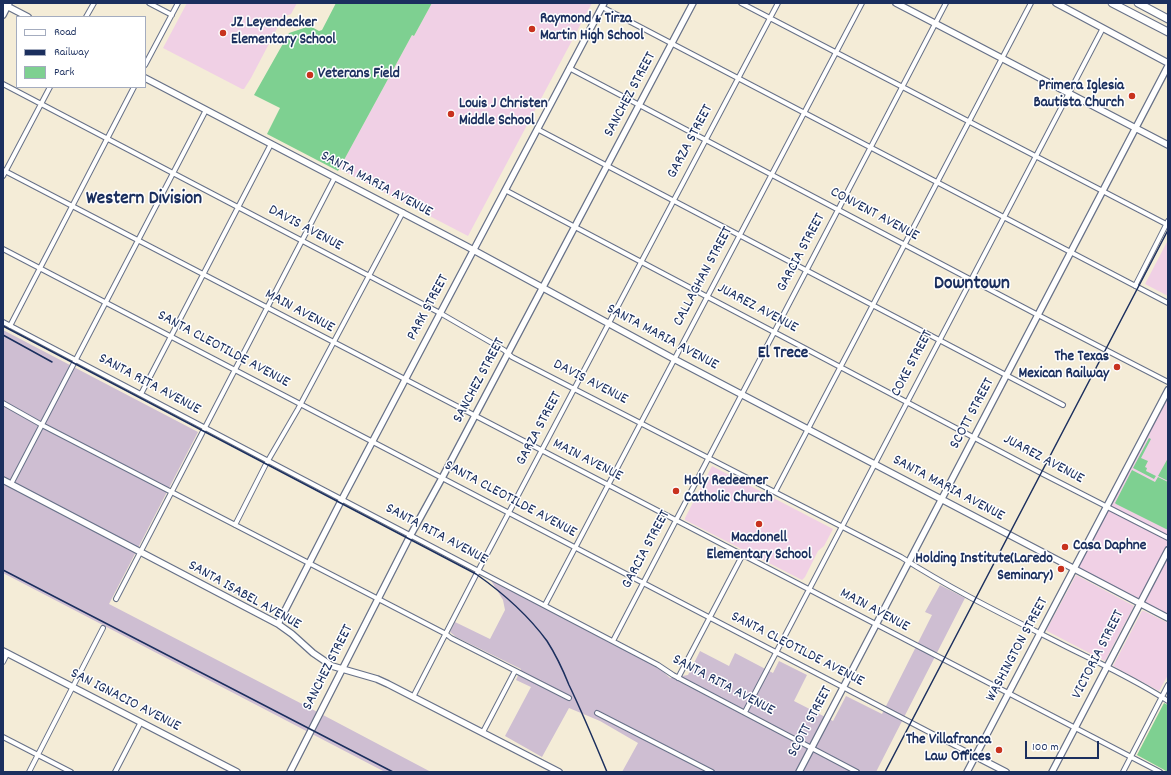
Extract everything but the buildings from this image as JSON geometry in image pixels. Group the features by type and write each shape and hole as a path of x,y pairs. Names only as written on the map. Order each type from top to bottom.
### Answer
{"highway":[{"path":"1112,3 1168,32"},
{"path":"1138,3 1168,19"}],"main road":[{"name":"SANCHEZ STREET","path":"290,772 410,536 475,417 693,3"},
{"path":"896,3 1168,145"},
{"path":"1056,3 1168,63"},
{"path":"3,15 6,4 26,16"},
{"name":"PARK STREET","path":"278,624 372,442 603,5"},
{"name":"SCOTT STREET","path":"799,772 1168,66"},
{"name":"SANTA MARIA AVENUE","path":"146,79 403,212 674,359 942,498 1168,618"},
{"name":"WASHINGTON STREET","path":"967,772 1041,634 1106,506 1168,390"},
{"name":"SANTA ISABEL AVENUE","path":"3,480 278,624 324,661 342,669 377,678 560,772"},
{"name":"VICTORIA STREET","path":"1052,772 1168,550"},
{"name":"SAN IGNACIO AVENUE","path":"5,653 237,772"},
{"name":"SANTA CLEOTILDE AVENUE","path":"976,756 1006,772"}],"street":[{"path":"87,16 94,3"},
{"path":"149,3 172,15"},
{"path":"146,63 178,3"},
{"path":"741,3 1102,192 1167,223 1135,286"},
{"name":"GARZA STREET","path":"414,697 478,571 778,3"},
{"name":"CALLAGHAN STREET","path":"545,605 862,3"},
{"name":"GARCIA STREET","path":"613,641 946,3"},
{"path":"775,492 1031,3"},
{"path":"603,5 738,79 1168,303"},
{"name":"COKE STREET","path":"745,712 1102,28"},
{"name":"CONVENT AVENUE","path":"569,68 1168,382"},
{"name":"DAVIS AVENUE","path":"3,84 440,313 512,357 842,526 975,599 1107,667 1168,701"},
{"path":"4,172 49,88"},
{"path":"10,326 133,88"},
{"path":"11,484 206,110"},
{"path":"537,129 1063,405"},
{"path":"141,394 271,144"},
{"name":"MAIN AVENUE","path":"4,172 1160,772"},
{"path":"116,599 335,177"},
{"name":"JUAREZ AVENUE","path":"505,190 1168,538"},
{"path":"235,525 403,212"},
{"name":"SANTA CLEOTILDE AVENUE","path":"3,249 976,756"},
{"name":"SANTA RITA AVENUE","path":"3,322 410,536 545,605 658,665 678,678 745,712 856,772"},
{"path":"3,403 42,425 310,563 514,671 569,698"},
{"path":"678,678 742,556"},
{"path":"30,772 103,628"},
{"path":"3,662 5,653"},
{"path":"483,732 514,671"},
{"path":"1123,772 1168,685"},
{"path":"597,713 712,772"},
{"path":"115,772 141,722"},
{"path":"3,737 72,772"}],"shaded area":[{"name":"JZ Leyendecker Elementary School","path":"187,3 297,3 291,14 283,17 251,78 244,89 242,89 163,48"},
{"name":"Louis J Christen Middle School","path":"432,3 592,3 468,236 339,169 412,35 414,36"},
{"path":"1168,240 1168,296 1145,284"},
{"path":"3,330 198,432 109,604 431,772 385,772 3,573"},
{"path":"1168,390 1168,618 1074,569"},
{"name":"Macdonell Elementary School","path":"712,466 833,529 824,546 818,551 802,580 685,520"},
{"path":"1076,575 1134,606 1105,661 1047,631"},
{"path":"490,579 657,666 670,678 688,675 700,651 729,666 735,653 773,673 779,661 807,675 794,701 833,721 846,696 882,714 932,615 925,612 940,585 965,598 876,772 622,772 638,743 600,721 569,708 542,757 505,736 531,687 516,680 521,669 456,637 450,632 455,622 490,639 505,610 503,600"},
{"path":"1142,611 1168,623 1168,675 1159,691 1113,666"}],"green space":[{"path":"336,3 432,3 414,36 412,35 338,171 267,134 280,108 254,95 289,33 310,26 319,31 322,30"},
{"path":"1149,438 1151,439 1141,458 1148,461 1145,467 1147,468 1146,471 1156,476 1154,479 1133,468"},
{"path":"1168,458 1168,481 1158,476"},
{"path":"1132,470 1155,482 1158,477 1168,482 1168,530 1115,503"},
{"path":"1164,703 1168,705 1168,772 1137,755"}],"railway":[{"path":"885,772 1168,230"},
{"path":"3,326 476,574 486,581 523,613 547,641 562,668 607,772"},
{"path":"3,335 52,362"},
{"path":"3,570 393,772"}],"place":[{"name":"Raymond & Tirza Martin High School","path":"532,29"},
{"name":"JZ Leyendecker Elementary School","path":"223,33"},
{"name":"Veterans Field","path":"310,75"},
{"name":"Primera Iglesia Bautista Church","path":"1132,96"},
{"name":"Louis J Christen Middle School","path":"451,114"},
{"name":"The Texas Mexican Railway","path":"1117,367"},
{"name":"Holy Redeemer Catholic Church","path":"676,491"},
{"name":"Macdonell Elementary School","path":"759,524"},
{"name":"Casa Daphne","path":"1065,547"},
{"name":"Holding Institute(Laredo Seminary)","path":"1061,569"},
{"name":"The Villafranca Law Offices","path":"999,750"}],"district":[{"name":"Western Division","path":"144,200"},
{"name":"Downtown","path":"972,285"},
{"name":"El Trece","path":"783,355"}]}
